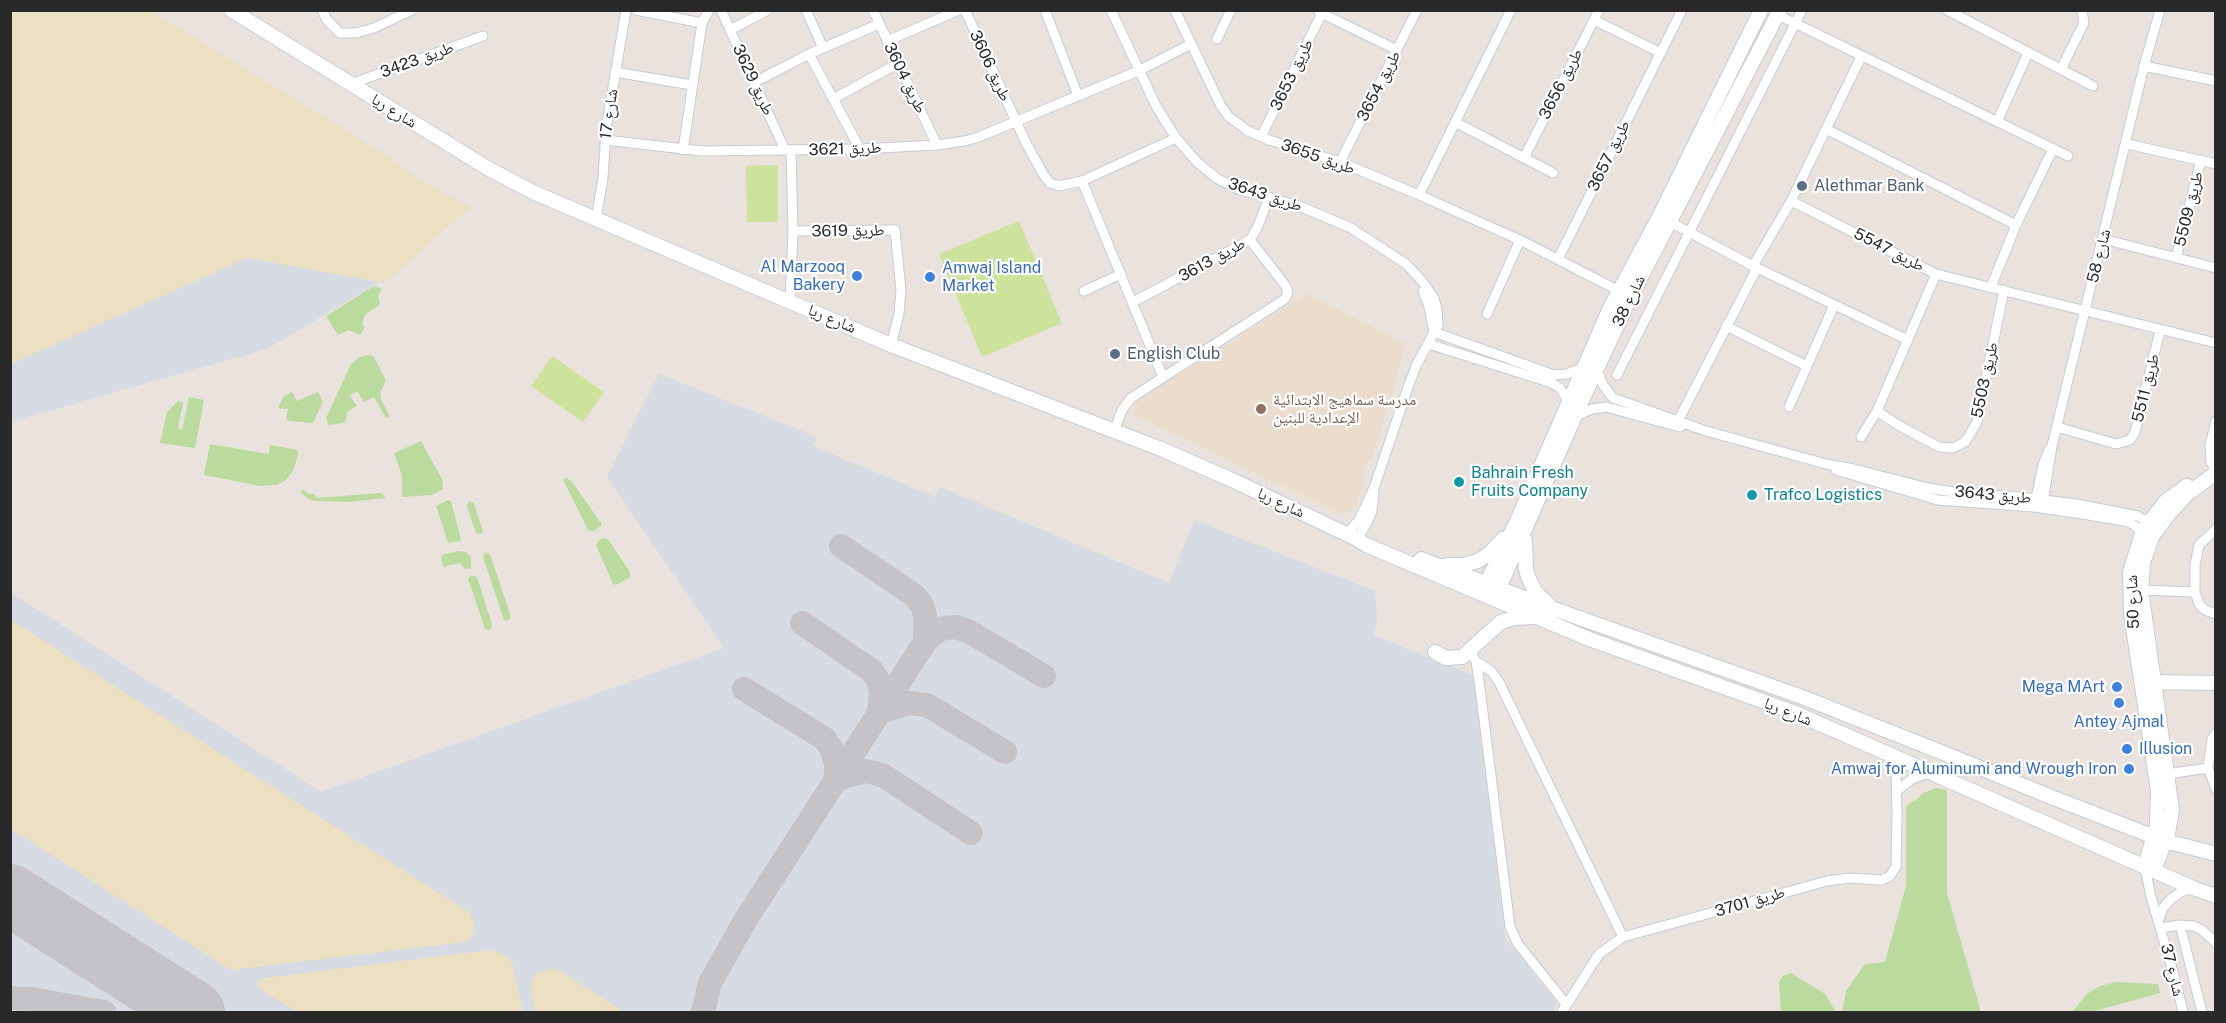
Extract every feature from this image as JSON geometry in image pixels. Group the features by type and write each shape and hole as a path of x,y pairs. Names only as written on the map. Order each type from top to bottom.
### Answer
{"main road":[{"name":"شارع ريا","path":"231,10 504,178 535,194 891,345 1114,431 1230,479 1352,536 1366,545 1497,594 1554,609 1802,697 2051,797 2160,838 2211,853"},
{"name":"شارع 38","path":"1484,589 1521,526 1575,417 1591,368 1659,217 1761,10"},
{"name":"شارع 38","path":"1625,294 1670,222 1779,13"},
{"name":"شارع 38","path":"1497,594 1569,402 1591,368"},
{"name":"شارع 50","path":"2150,868 2160,838 2170,826 2158,791 2143,651 2129,582 2132,561 2150,529 2187,494 2214,473"},
{"path":"1434,564 1456,566 1478,561 1521,526"},
{"path":"1521,526 1528,577 1536,593 1554,609"},
{"name":"شارع 50","path":"2143,651 2141,590 2143,563 2150,529"},
{"name":"شارع ريا","path":"1352,536 1369,539 1434,564 1484,589"},
{"name":"شارع ريا","path":"1497,594 1540,618 1589,639 1793,712 2193,888 2216,896"},
{"path":"1436,652 1450,659 1473,656 1501,622 1523,617 1540,618"},
{"path":"2147,682 2216,683"},
{"name":"شارع 50","path":"2147,682 2167,774 2165,809"},
{"path":"2129,826 2143,823 2165,809 2186,839 2211,853"}],"street":[{"path":"322,10 327,20 340,33 356,33 374,28 412,10"},
{"name":"شارع 17","path":"596,219 603,178 604,140 626,10"},
{"path":"636,10 702,23"},
{"path":"683,150 702,23 710,10"},
{"name":"طريق 3629","path":"721,10 788,150 793,231 790,302"},
{"path":"730,30 768,10"},
{"path":"806,10 823,48"},
{"name":"طريق 3604","path":"873,10 937,145"},
{"path":"887,41 958,10"},
{"name":"طريق 3606","path":"965,10 1016,122"},
{"path":"1046,10 1078,96"},
{"name":"طريق 3643","path":"1111,10 1138,71 1176,138 1198,163 1218,179 1240,190 1318,212 1342,224 1411,268 1431,293 1438,316 1438,325 1434,332"},
{"name":"طريق 3655","path":"1175,10 1221,106 1228,116 1248,131 1340,162 1419,195 1520,240 1625,294"},
{"path":"1217,39 1231,10"},
{"name":"طريق 3654","path":"1340,162 1417,10"},
{"path":"1419,195 1511,10"},
{"name":"طريق 3656","path":"1524,158 1599,10"},
{"name":"طريق 3657","path":"1558,259 1682,10"},
{"name":"شارع 38","path":"1617,375 1802,10"},
{"path":"1947,10 2093,86"},
{"path":"2061,69 2084,23 2082,10"},
{"name":"شارع 58","path":"2039,504 2144,66 2160,10"},
{"name":"طريق 3653","path":"1261,137 1320,12 1397,50"},
{"path":"1779,13 1795,24 1861,57 2068,156"},
{"path":"1594,20 1661,53"},
{"path":"755,82 809,54 879,24"},
{"name":"طريق 3423","path":"351,84 483,36"},
{"name":"طريق 3621","path":"604,140 683,150 860,149 937,145 976,138 1138,71 1191,44"},
{"path":"1997,122 2028,53"},
{"path":"809,54 860,149"},
{"path":"1678,421 1755,267 1791,201 1861,57"},
{"path":"833,99 897,64"},
{"path":"2144,66 2216,81"},
{"path":"615,72 692,85"},
{"path":"1016,122 1043,174 1050,183 1059,186 1082,181 1176,138"},
{"path":"1455,122 1553,173"},
{"path":"1826,129 2016,225"},
{"path":"2127,144 2216,164"},
{"path":"1991,287 2016,225 2053,149"},
{"name":"طريق 5509","path":"2176,258 2201,160"},
{"path":"1082,181 1163,376"},
{"name":"طريق 3613","path":"1132,302 1251,240 1269,197"},
{"name":"طريق 5547","path":"1791,201 1936,274 2085,312"},
{"path":"1670,222 1755,267 1908,340"},
{"name":"طريق 3619","path":"793,231 895,230 901,290 899,314 891,345"},
{"path":"1114,431 1122,410 1131,398 1285,299 1288,292 1285,285 1251,240"},
{"path":"1487,314 1520,240"},
{"name":"طريق 5509","path":"2103,240 2216,268"},
{"path":"1084,291 1121,274"},
{"path":"1861,437 1877,411 1936,274"},
{"name":"طريق 5503","path":"1877,411 1939,447 1953,448 1965,442 1977,422 2004,290"},
{"path":"1789,406 1834,305"},
{"name":"طريق 5511","path":"2085,312 2216,343"},
{"path":"1726,326 1807,366"},
{"name":"طريق 5511","path":"2056,427 2116,444 2130,440 2135,432 2160,331"},
{"path":"1352,536 1367,523 1372,512 1374,488 1407,390 1434,332 1554,375 1591,368"},
{"path":"1429,344 1552,383 1558,386 1569,402"},
{"name":"طريق 3643","path":"1591,368 1613,399 1706,431 1826,464 1944,491 2138,516 2150,529"},
{"name":"طريق 3643","path":"1575,417 1592,409 1606,407 1691,430 1706,431"},
{"path":"2214,473 2210,445 2216,421"},
{"path":"2216,529 2199,545 2195,565 2195,592 2199,604 2205,610 2216,614"},
{"name":"شارع 50","path":"2141,590 2195,592"},
{"path":"1473,656 1492,672 1499,682 1623,937"},
{"path":"1473,656 1510,927 1518,944 1564,1008"},
{"path":"2216,733 2212,739 2208,768 2216,789"},
{"name":"طريق 3701","path":"1564,1008 1599,954 1623,937 1827,881 1889,877 1896,867 1898,790 1896,769 1891,754"},
{"path":"2167,774 2208,768"},
{"path":"1898,790 1912,779 1931,772"},
{"name":"شارع 37","path":"2150,868 2150,893 2183,1012"},
{"path":"2160,923 2163,908 2171,899 2193,888"},
{"name":"شارع 37","path":"2160,923 2194,926 2216,943"},
{"path":"2180,925 2202,1012"}],"shaded area":[{"path":"10,11 151,11 391,158 420,180 470,207 385,283 380,282 267,349 11,422"},
{"name":"مدرسة سماهيج الابتدائية الإعدادية للبنين","path":"1307,294 1406,344 1372,459 1365,464 1362,473 1364,480 1356,507 1342,514 1134,415 1135,402"},
{"path":"659,374 817,437 813,446 935,497 940,487 1169,583 1194,520 1375,591 1377,621 1373,635 1475,676 1505,937 1557,1003 1553,1012 11,1012 10,592 321,792 724,648 607,477"}],"green space":[{"path":"778,165 778,222 747,222 746,166"},
{"path":"1019,221 1062,323 982,357 939,254"},
{"path":"374,286 382,289 378,296 380,302 365,315 362,324 365,327 360,335 349,330 338,335 326,316"},
{"path":"371,355 386,381 380,393 390,417 386,418 374,397 364,402 357,391 350,396 357,406 347,412 345,423 328,425 326,418 351,364 360,357"},
{"path":"552,356 604,392 583,422 531,386"},
{"path":"292,392 297,401 318,392 323,402 313,423 290,421 286,419 288,409 278,408 284,396"},
{"path":"189,397 204,400 195,448 160,443 167,412 178,401 183,402 178,428 182,430"},
{"path":"421,441 442,479 443,489 432,495 402,497 402,476 394,453"},
{"path":"210,444 269,454 270,445 298,450 294,469 286,480 277,485 261,486 204,475"},
{"path":"567,478 601,523 601,526 593,531 588,530 563,479"},
{"path":"304,490 309,494 314,494 316,498 381,493 386,498 348,502 310,500 300,491"},
{"path":"448,500 451,501 461,539 448,543 436,506"},
{"path":"469,501 474,503 483,531 481,534 476,533 467,506"},
{"path":"603,538 608,539 630,572 629,578 616,585 613,584 596,545"},
{"path":"458,551 465,552 471,557 471,568 465,569 460,563 443,567 441,555"},
{"path":"485,552 490,554 511,617 508,621 504,620 483,557"},
{"path":"471,575 477,577 492,625 490,630 485,629 468,579"},
{"path":"1936,788 1947,790 1947,893 1981,1012 1842,1012 1846,991 1865,964 1885,962 1906,886 1906,806 1921,794"},
{"path":"1791,973 1825,994 1836,1012 1781,1012 1779,982 1783,976"},
{"path":"2116,982 2158,984 2160,993 2091,1012 2072,1012 2087,994 2100,986"}],"sand":[{"path":"10,11 151,11 391,158 420,180 470,207 385,283 247,258 11,364"},
{"path":"11,620 470,913 475,926 471,938 464,942 231,970 11,829"},
{"path":"491,950 505,955 512,963 523,1012 297,1012 260,989 257,983 263,978"},
{"path":"557,969 624,1012 535,1012 531,993 532,980 537,974"}],"taxiway":[{"path":"703,1012 710,983 746,919 925,642 925,615 922,605 914,595 841,546"},
{"path":"802,623 872,671 878,680 881,692 879,712 908,703 927,705 1005,752"},
{"path":"925,642 934,633 944,628 956,627 968,631 1044,676"},
{"path":"744,689 825,739 832,750 836,764 836,780"},
{"path":"837,779 865,771 884,776 971,833"},
{"path":"10,998 31,999 104,1012"}],"runway":[{"path":"10,895 194,1012"}],"place":[{"name":"Alethmar Bank","path":"1802,186"},
{"name":"Al Marzooq Bakery","path":"857,276"},
{"name":"Amwaj Island Market","path":"930,277"},
{"name":"English Club","path":"1115,354"},
{"name":"مدرسة سماهيج الابتدائية الإعدادية للبنين","path":"1261,409"},
{"name":"Bahrain Fresh Fruits Company","path":"1459,482"},
{"name":"Trafco Logistics","path":"1752,495"},
{"name":"Mega MArt","path":"2117,687"},
{"name":"Antey Ajmal","path":"2119,703"},
{"name":"Illusion","path":"2127,749"},
{"name":"Amwaj for Aluminumi and Wrough Iron","path":"2129,769"}]}
